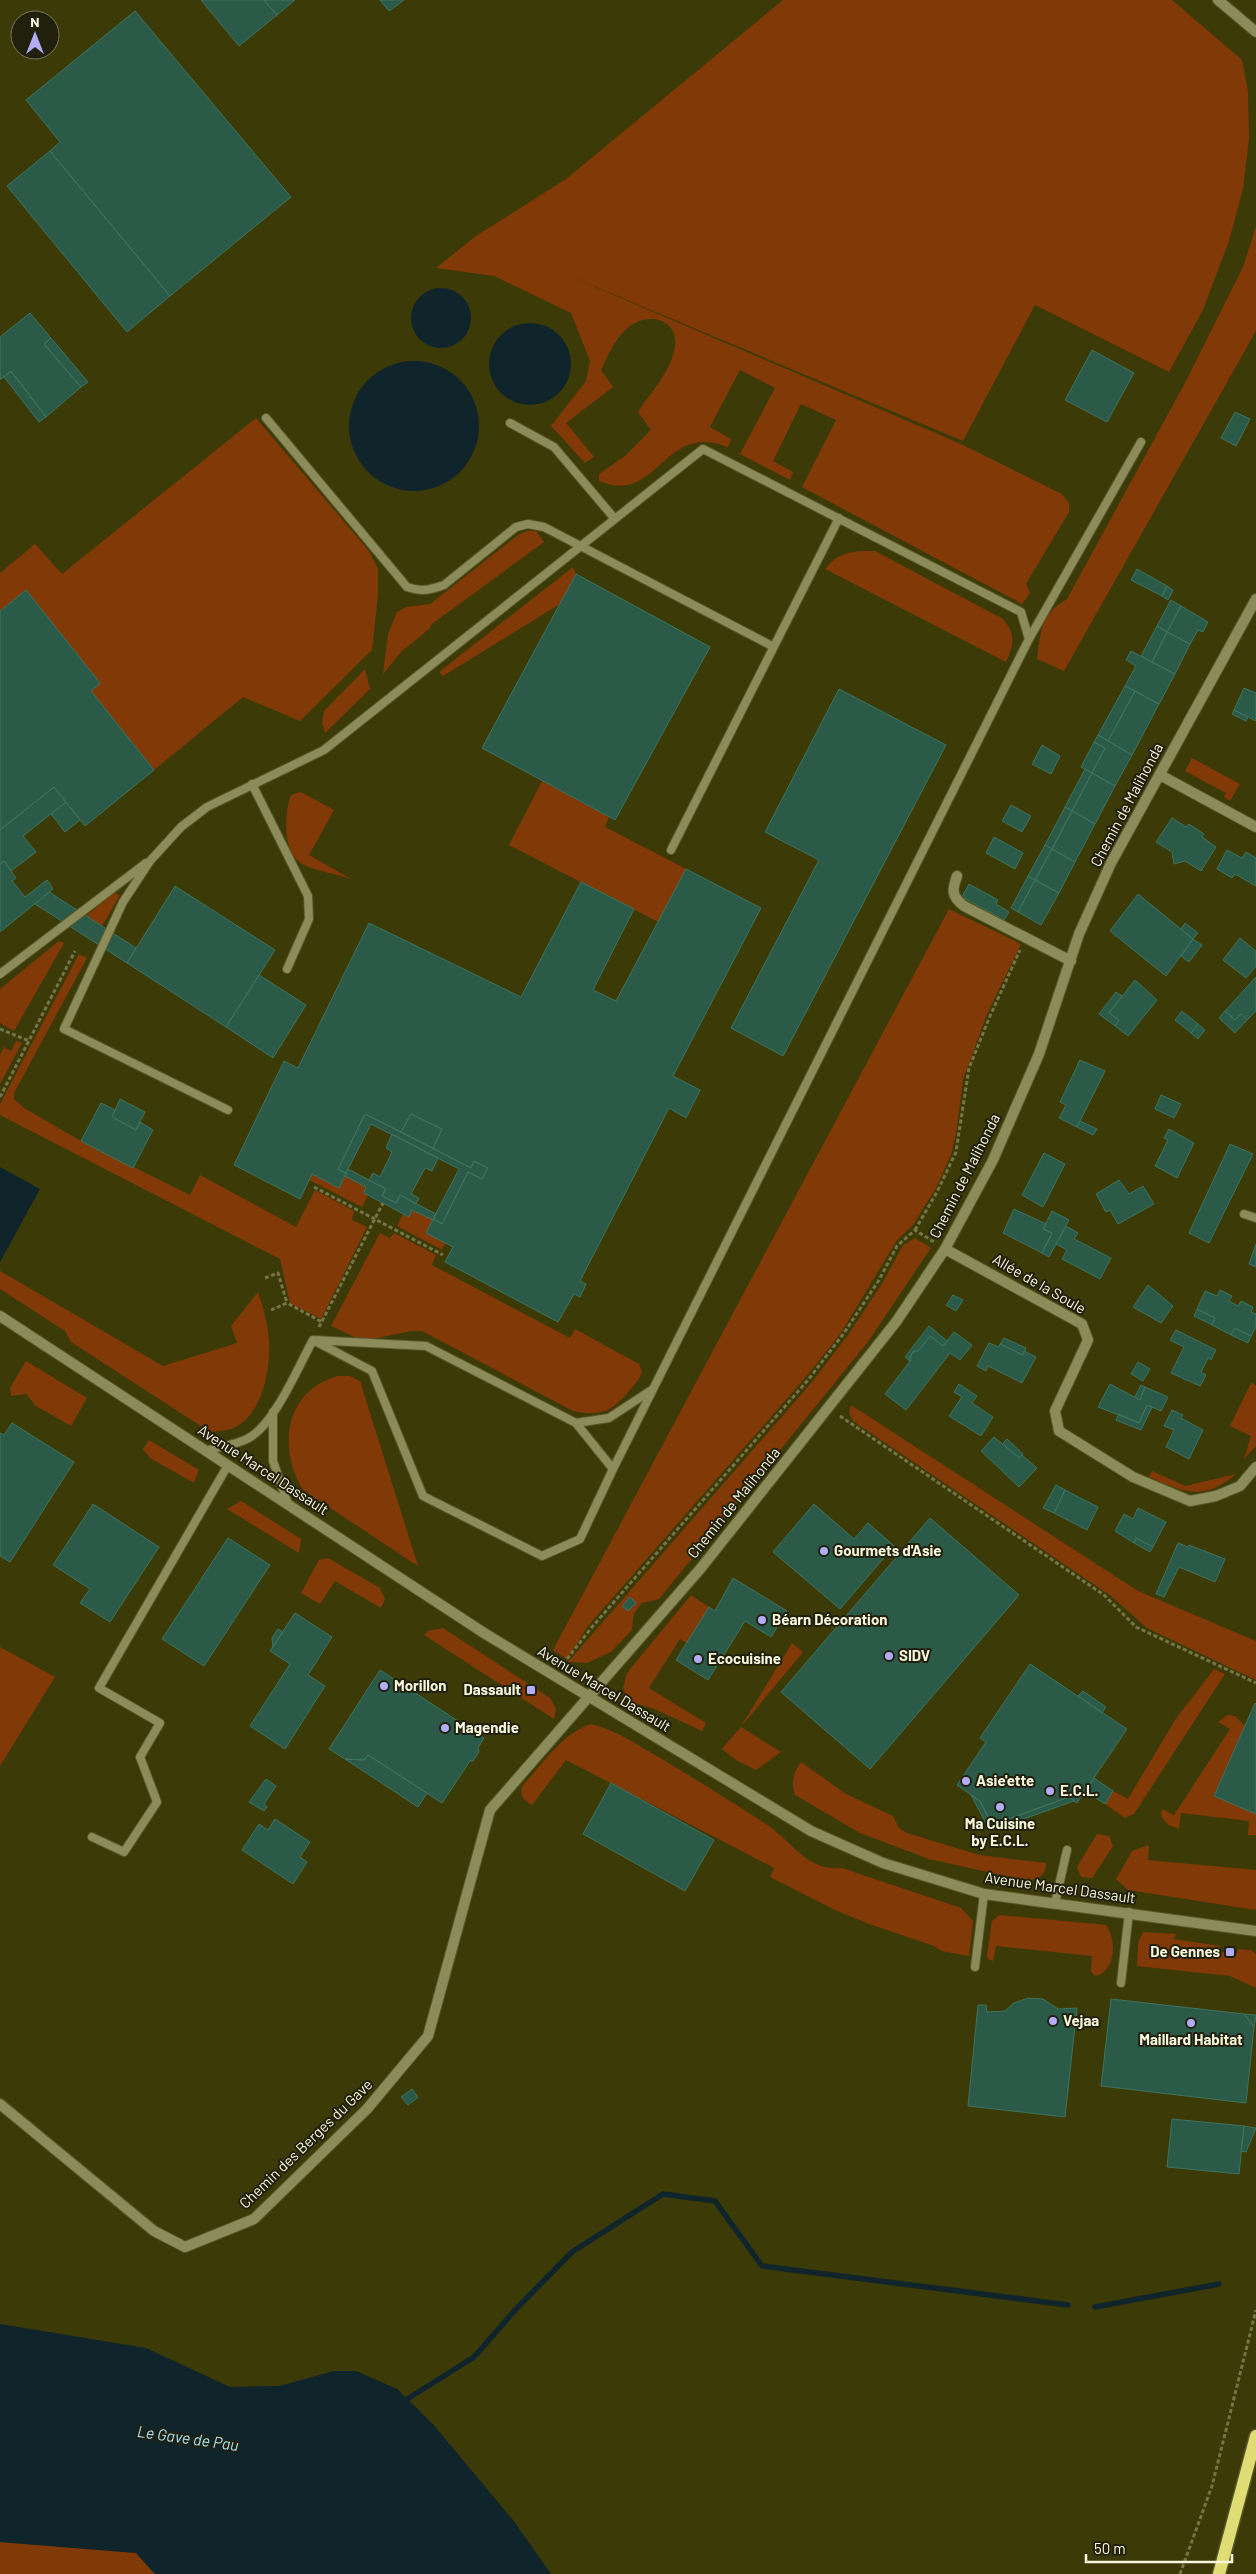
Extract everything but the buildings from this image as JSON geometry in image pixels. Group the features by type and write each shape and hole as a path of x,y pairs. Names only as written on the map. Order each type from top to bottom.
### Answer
{"main road":[{"path":"1220,2574 1256,2436"}],"street":[{"path":"1218,0 1256,32"},
{"name":"Chemin de Malihonda","path":"589,1698 702,1568 829,1408 896,1322 960,1225 997,1152 1039,1054 1079,934 1111,863 1256,599"},
{"path":"1160,775 1256,827"},
{"path":"957,876 952,888 956,900 1027,940 1071,961"},
{"name":"Allée de la Soule","path":"945,1249 1082,1324 1088,1340 1054,1411 1059,1431 1133,1477 1190,1501 1216,1496 1240,1486 1256,1467"},
{"name":"Avenue Marcel Dassault","path":"0,1316 553,1676 810,1831 883,1863 984,1894 1129,1912 1256,1931"},
{"name":"Chemin des Berges du Gave","path":"0,2104 154,2231 184,2247 254,2219 367,2109 428,2036 490,1810 589,1698"}],"lane":[{"path":"266,418 407,587 417,591 430,591 444,585 516,527 528,524 544,527 772,646"},
{"path":"510,423 554,447 615,519"},
{"path":"312,1340 372,1371 423,1496 542,1556 580,1539 612,1469 1029,639 1141,442"},
{"path":"228,1110 64,1029 123,902 150,861 181,827 207,806 324,750 703,449 1021,612 1029,639"},
{"path":"671,850 772,646 839,518"},
{"path":"252,784 308,896 310,919 287,969"},
{"path":"0,974 150,861"},
{"path":"1244,1214 1256,1218"},
{"path":"312,1340 426,1346 576,1423 612,1469"},
{"path":"206,1451 247,1439 262,1426 273,1412 312,1340"},
{"path":"576,1423 609,1418 652,1390"},
{"path":"273,1412 273,1461 288,1504"},
{"path":"92,1837 124,1852 157,1802 140,1757 160,1723 99,1688 228,1465"},
{"path":"1054,1903 1067,1850"},
{"path":"975,1967 984,1894"},
{"path":"1121,1982 1129,1912"}],"path":[{"path":"553,1676 592,1627 808,1380 844,1333 879,1280 897,1246 915,1230 956,1152 969,1068 1020,949 1027,940"},
{"path":"0,1097 75,951"},
{"path":"0,1029 29,1041"},
{"path":"314,1187 443,1255"},
{"path":"312,1340 383,1203"},
{"path":"915,1230 945,1249"},
{"path":"265,1278 278,1273 287,1303 322,1322"},
{"path":"271,1310 287,1303"},
{"path":"829,1408 1104,1594 1136,1627 1256,1683"},
{"path":"1180,2574 1212,2486 1256,2310"}],"shaded area":[{"path":"783,0 1172,0 1242,60 1248,91 1249,139 1243,189 1229,241 1203,310 1169,372 1035,305 963,441 558,271 961,444 1062,494 1069,503 1069,512 1026,584 1030,593 1022,604 802,487 836,420 801,404 773,461 793,472 790,480 740,454 775,388 740,370 710,427 731,439 728,447 706,442 688,445 674,453 635,483 619,486 599,481 599,474 625,456 651,430 638,412 670,364 675,346 675,337 672,330 661,321 645,319 630,326 616,341 601,370 613,387 566,423 594,457 585,463 551,426 586,381 590,361 571,313 494,276 436,268 476,236 566,179"},
{"path":"1256,227 1256,331 1064,671 1037,659 1043,624 1051,611 1067,599 1186,381 1243,267"},
{"path":"256,418 369,551 378,569 378,595 372,650 300,721 243,697 154,770 91,691 100,683 26,591 0,611 0,573 35,544 62,574"},
{"path":"527,531 536,531 544,542 432,624 429,629 401,652 383,674 388,634 397,612 406,607 430,604 518,535"},
{"path":"860,551 875,551 1003,619 1012,635 1011,650 1006,662 825,569 841,555"},
{"path":"573,567 576,574 560,604 443,676 439,672"},
{"path":"365,669 370,689 325,733 322,723 324,711"},
{"path":"1192,758 1240,784 1230,801 1224,797 1226,793 1185,771"},
{"path":"542,781 609,817 605,827 686,869 658,922 509,845"},
{"path":"301,792 334,810 309,855 351,879 313,869 295,858 288,842 286,822 291,795"},
{"path":"114,893 120,895 102,926 86,916"},
{"path":"949,909 1021,944 987,1014 963,1080 956,1134 951,1155 936,1188 913,1225 897,1240 841,1333 805,1378 588,1626 567,1659 553,1650"},
{"path":"59,941 64,943 14,1031 0,1023 0,989"},
{"path":"79,954 87,958 14,1093 14,1099 24,1108 81,1141 190,1195 200,1175 296,1227 315,1190 354,1211 352,1220 367,1227 321,1319 290,1303 280,1259 0,1115 0,1104"},
{"path":"16,1041 22,1043 0,1084 0,1055 4,1047 11,1051"},
{"path":"312,1174 339,1188 345,1176 366,1187 364,1193 368,1195 362,1207 309,1180"},
{"path":"412,1210 433,1219 445,1243 442,1250 397,1226 403,1214 409,1217"},
{"path":"380,1233 390,1238 394,1233 436,1255 432,1265 570,1338 575,1329 639,1364 642,1371 639,1379 623,1398 611,1408 598,1413 582,1413 573,1411 422,1331 411,1331 363,1341 331,1326"},
{"path":"915,1238 931,1248 867,1343 659,1599 642,1603 634,1613 632,1630 611,1652 587,1663 568,1662 812,1382 848,1335 883,1282 903,1245"},
{"path":"0,1271 163,1366 237,1343 231,1326 258,1292 266,1322 269,1351 267,1376 259,1400 253,1411 236,1427 210,1432 71,1342 65,1331 0,1289"},
{"path":"26,1361 87,1398 71,1426 36,1406 26,1394 11,1396 10,1388"},
{"path":"338,1376 350,1376 360,1381 418,1566 303,1490 295,1474 290,1456 289,1439 291,1422 297,1407 307,1394 320,1383"},
{"path":"1251,1383 1256,1385 1256,1446 1244,1459 1251,1436 1230,1426"},
{"path":"851,1405 1138,1591 1256,1641 1256,1680 1147,1628 1111,1596 853,1421 849,1413"},
{"path":"149,1440 199,1470 194,1483 150,1458 143,1449"},
{"path":"1152,1471 1185,1486 1236,1474 1214,1488 1193,1492 1172,1487 1149,1477"},
{"path":"241,1501 301,1539 299,1553 227,1509"},
{"path":"328,1558 380,1588 385,1599 381,1608 335,1581 320,1604 301,1593 319,1560"},
{"path":"691,1595 709,1607 687,1643 680,1639 649,1688 706,1723 702,1731 652,1708 632,1703 626,1696 623,1688 627,1673"},
{"path":"443,1628 550,1698 556,1709 554,1719 424,1635 428,1631"},
{"path":"792,1643 803,1652 741,1727 781,1752 756,1770 736,1760 722,1749 740,1728"},
{"path":"0,1647 55,1677 0,1766"},
{"path":"1214,1669 1225,1674 1134,1814 1125,1818 1105,1804 1113,1791 1128,1799 1175,1720"},
{"path":"1228,1715 1235,1716 1245,1726 1214,1795 1256,1814 1256,1835 1248,1835 1249,1821 1181,1813 1179,1829 1168,1825 1161,1816 1162,1809 1174,1815 1230,1729 1218,1722"},
{"path":"591,1724 610,1730 628,1739 716,1792 769,1826 810,1861 830,1868 842,1868 961,1908 973,1921 969,1956 942,1951 934,1946 869,1924 835,1910 770,1877 774,1868 566,1760 532,1805 525,1800 521,1794 522,1786 562,1742 581,1728"},
{"path":"801,1762 846,1794 893,1816 899,1828 907,1833 979,1855 1046,1863 1045,1871 1039,1877 1028,1881 929,1859 860,1833 795,1795 794,1778"},
{"path":"1097,1834 1109,1836 1113,1846 1092,1878 1081,1877 1077,1867"},
{"path":"1149,1845 1148,1860 1256,1870 1256,1910 1128,1890 1116,1879 1132,1851"},
{"path":"999,1915 1106,1925 1110,1932 1113,1947 1113,1954 1108,1968 1096,1976 1091,1972 1092,1956 996,1946 993,1961 988,1959 992,1921"},
{"path":"1143,1932 1176,1934 1174,1939 1220,1946 1220,1952 1237,1954 1238,1949 1251,1950 1256,1954 1256,1988 1230,1976 1137,1966 1138,1943"},
{"path":"0,2542 136,2553 155,2574 0,2574"}],"water":[{"path":"441,288 458,293 466,301 471,318 466,335 458,343 441,348 424,343 416,335 411,318 416,301 424,293"},
{"path":"522,323 538,323 553,330 564,341 571,356 568,380 559,393 538,405 522,405 507,398 496,387 489,372 489,356 496,341 507,330"},
{"path":"414,361 439,366 460,380 474,401 479,426 474,451 460,472 439,486 414,491 389,486 368,472 354,451 349,426 354,401 368,380 389,366"},
{"path":"0,1167 40,1189 0,1262"},
{"name":"Le Gave de Pau","path":"0,2324 146,2348 230,2387 279,2386 334,2371 356,2371 397,2389 432,2423 513,2520 551,2574 155,2574 136,2553 0,2542"}],"waterway":[{"path":"401,2403 474,2357 517,2308 572,2252 663,2194 715,2201 762,2266 1068,2305"},
{"path":"1095,2307 1219,2284"}],"place":[{"name":"Gourmets d'Asie","path":"824,1551"},
{"name":"Béarn Décoration","path":"762,1620"},
{"name":"SIDV","path":"889,1656"},
{"name":"Ecocuisine","path":"698,1659"},
{"name":"Morillon","path":"384,1686"},
{"name":"Dassault","path":"531,1690"},
{"name":"Magendie","path":"445,1728"},
{"name":"Asie'ette","path":"966,1781"},
{"name":"E.C.L.","path":"1050,1791"},
{"name":"Ma Cuisine by E.C.L.","path":"1000,1807"},
{"name":"De Gennes","path":"1230,1952"},
{"name":"Vejaa","path":"1053,2021"},
{"name":"Maillard Habitat","path":"1191,2023"}]}
